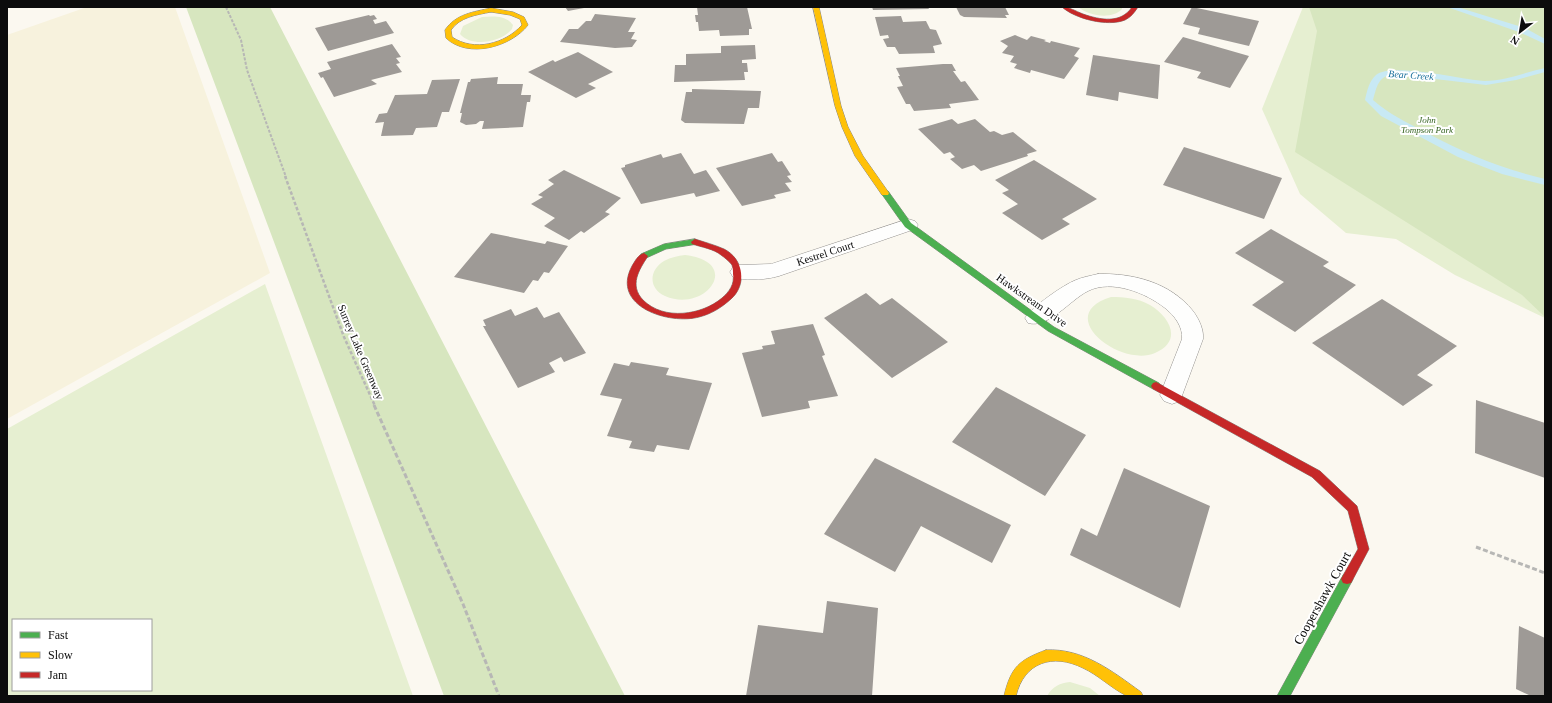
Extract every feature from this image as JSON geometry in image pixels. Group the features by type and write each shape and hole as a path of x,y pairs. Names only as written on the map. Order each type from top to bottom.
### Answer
{"street":[{"name":"Hawkstream Drive","path":"816,7 838,106 845,127 859,156 908,225 1051,329 1316,474 1353,509"},
{"path":"1065,7 1077,15 1089,19 1107,21 1124,19 1132,15 1135,11 1135,7"},
{"path":"478,9 512,13 520,17 524,22 524,28 519,35 498,44 471,47 452,41 448,36 448,30 452,24 478,9"},
{"name":"Kestrel Court","path":"740,272 772,271 908,225"},
{"path":"677,243 700,243 711,245 725,252 735,261 740,272 739,284 732,296 720,306 704,313 686,316 668,315 651,310 639,301 632,290 632,277 636,265 646,255 660,247 677,243"},
{"path":"1036,318 1083,285 1100,281 1120,281 1141,286 1161,294 1177,307 1188,321 1194,336 1172,395"},
{"name":"Coopershawk Court","path":"1283,696 1364,549 1353,509"},
{"path":"1010,696 1012,685 1020,670 1034,659 1051,654 1070,656 1088,664 1137,696"}],"path":[{"name":"Surrey Lake Greenway","path":"226,7 241,40 247,70 344,337 463,604 499,696"},
{"path":"1476,547 1545,573"}],"shaded area":[{"path":"87,7 175,7 270,273 7,419 7,35"}],"green space":[{"path":"186,7 270,7 625,696 444,696"},
{"path":"1078,7 1122,7 1122,9 1112,15 1100,16 1088,13"},
{"name":"John Tompson Park","path":"1303,7 1545,7 1545,318 1455,275 1396,239 1346,233 1300,194 1262,109"},
{"name":"John Tompson Park","path":"1309,7 1545,7 1545,317 1522,295 1295,152 1317,31"},
{"path":"495,16 507,19 513,25 512,29 507,34 487,42 472,41 460,34 463,26 482,17"},
{"path":"685,255 703,260 712,267 715,276 712,285 704,293 693,298 680,300 659,293 653,284 652,279 655,269 664,261"},
{"path":"265,284 413,696 7,696 7,429"},
{"path":"1111,297 1136,299 1157,310 1168,322 1170,329 1171,336 1169,342 1164,348 1155,353 1141,356 1125,353 1110,347 1098,337 1090,327 1088,315 1095,305"},
{"path":"1070,682 1090,688 1100,696 1047,696 1057,686"}],"building":[{"path":"565,7 584,7 584,8 568,11"},
{"path":"697,7 747,7 752,29 749,29 749,35 720,36 719,30 699,31 698,22 696,22 695,15 698,15"},
{"path":"872,7 928,7 929,9 873,10"},
{"path":"956,7 1005,7 1009,15 1005,15 1007,18 964,17 960,15"},
{"path":"1192,7 1259,21 1249,46 1198,34 1200,28 1183,24"},
{"path":"595,14 636,18 628,32 635,32 631,39 637,40 632,47 615,48 560,42 569,29 578,29 586,21 591,21"},
{"path":"374,15 377,19 373,20 375,24 386,21 394,33 328,51 315,28"},
{"path":"901,16 903,22 926,21 930,29 936,30 942,44 933,46 935,53 899,54 895,47 887,47 883,39 889,38 888,35 880,36 875,17"},
{"path":"1015,35 1027,40 1031,36 1046,40 1044,41 1050,43 1051,41 1080,48 1074,56 1079,58 1064,79 1031,70 1030,73 1014,68 1017,64 1010,62 1014,56 1002,53 1008,46 1000,41"},
{"path":"1183,37 1249,56 1230,88 1197,78 1201,72 1164,62"},
{"path":"392,44 401,57 396,58 400,63 396,64 402,72 371,80 377,84 334,97 323,77 321,78 318,73 331,69 327,62"},
{"path":"755,45 756,59 742,60 742,63 747,63 748,72 744,72 745,80 674,82 675,65 686,65 686,54 721,53 721,46"},
{"path":"578,52 613,72 588,84 596,88 576,98 528,72 553,60 555,62"},
{"path":"1093,55 1160,65 1158,99 1119,92 1118,101 1086,95"},
{"path":"952,64 956,71 953,71 961,82 965,81 979,100 949,104 951,108 914,111 910,104 906,104 897,87 903,86 896,68"},
{"path":"498,77 497,84 523,84 521,95 531,95 530,102 527,102 523,127 482,129 484,121 466,125 460,122 462,113 460,113 468,82 470,82 471,79"},
{"path":"460,79 449,112 442,112 437,127 416,128 413,135 381,136 384,122 375,123 379,114 387,113 395,95 427,94 432,80"},
{"path":"692,89 761,91 759,108 748,108 744,124 685,123 681,120 686,92 692,92"},
{"path":"952,119 958,124 975,119 990,132 994,131 1002,135 1013,132 1037,151 1027,154 1028,156 981,171 974,165 962,169 950,159 955,157 950,152 944,154 918,129"},
{"path":"1184,147 1282,178 1264,219 1163,185"},
{"path":"681,153 694,174 706,170 720,191 696,197 694,193 641,204 621,168 625,167 625,165 661,154 663,158"},
{"path":"772,153 778,162 782,161 791,175 787,176 792,182 785,183 791,191 774,195 776,198 742,206 716,168"},
{"path":"1034,160 1097,199 1062,219 1070,224 1042,240 1002,213 1018,204 1002,193 1009,190 995,180"},
{"path":"564,170 621,198 605,212 610,214 584,233 581,231 569,240 544,226 555,218 531,204 543,197 538,195 554,184 548,180"},
{"path":"1271,229 1329,262 1323,266 1356,285 1295,332 1252,305 1284,282 1235,253"},
{"path":"491,233 545,244 547,241 568,246 549,273 544,272 538,281 533,280 524,293 454,277"},
{"path":"866,293 880,305 892,298 948,342 892,378 824,318"},
{"path":"1382,299 1457,346 1417,375 1433,385 1403,406 1312,343"},
{"path":"537,307 544,318 559,312 586,353 564,362 561,357 549,363 555,372 518,388 483,326 486,326 483,320 511,309 515,316"},
{"path":"813,324 825,355 822,356 838,396 808,401 810,408 762,417 742,353 763,349 762,346 775,344 771,331"},
{"path":"631,362 669,368 666,375 712,383 689,450 657,445 654,452 629,448 632,441 607,436 622,399 600,395 614,363 629,366"},
{"path":"996,387 1086,435 1045,496 952,442"},
{"path":"1476,400 1545,423 1545,478 1475,453"},
{"path":"875,458 1011,525 992,563 921,526 895,572 824,534"},
{"path":"1124,468 1210,506 1180,608 1070,555 1081,528 1097,536"},
{"path":"827,601 878,608 872,696 746,696 758,625 823,633"},
{"path":"1519,626 1545,638 1545,696 1531,696 1516,689"}],"waterway":[{"name":"Bear Creek","path":"1450,7 1522,30 1545,42"},
{"name":"Bear Creek","path":"1545,70 1516,78 1486,83 1393,72 1386,73 1375,80 1369,100 1384,114 1461,155 1505,172 1545,182"}],"traffic: fast":[{"path":"885,193 908,225 1051,329 1156,386"},
{"path":"644,256 664,247 695,242"},
{"path":"1283,696 1347,579"}],"traffic: slow":[{"path":"816,7 838,106 845,127 859,156 885,193"},
{"path":"491,10 511,13 522,18 525,25 519,32 510,38 478,47 457,43 449,38 448,30 456,21 479,12 491,10"},
{"path":"1010,696 1017,676 1027,664 1046,656 1060,655 1074,658 1088,664 1101,671 1137,696"}],"traffic: jam":[{"path":"1065,7 1081,15 1113,21 1123,19 1130,15 1135,7"},
{"path":"644,256 635,268 632,277 634,292 639,301 653,311 676,317 698,315 717,306 731,294 738,280 736,265 722,252 695,242"},
{"path":"1156,386 1316,474 1353,509 1364,549 1347,579"}]}
